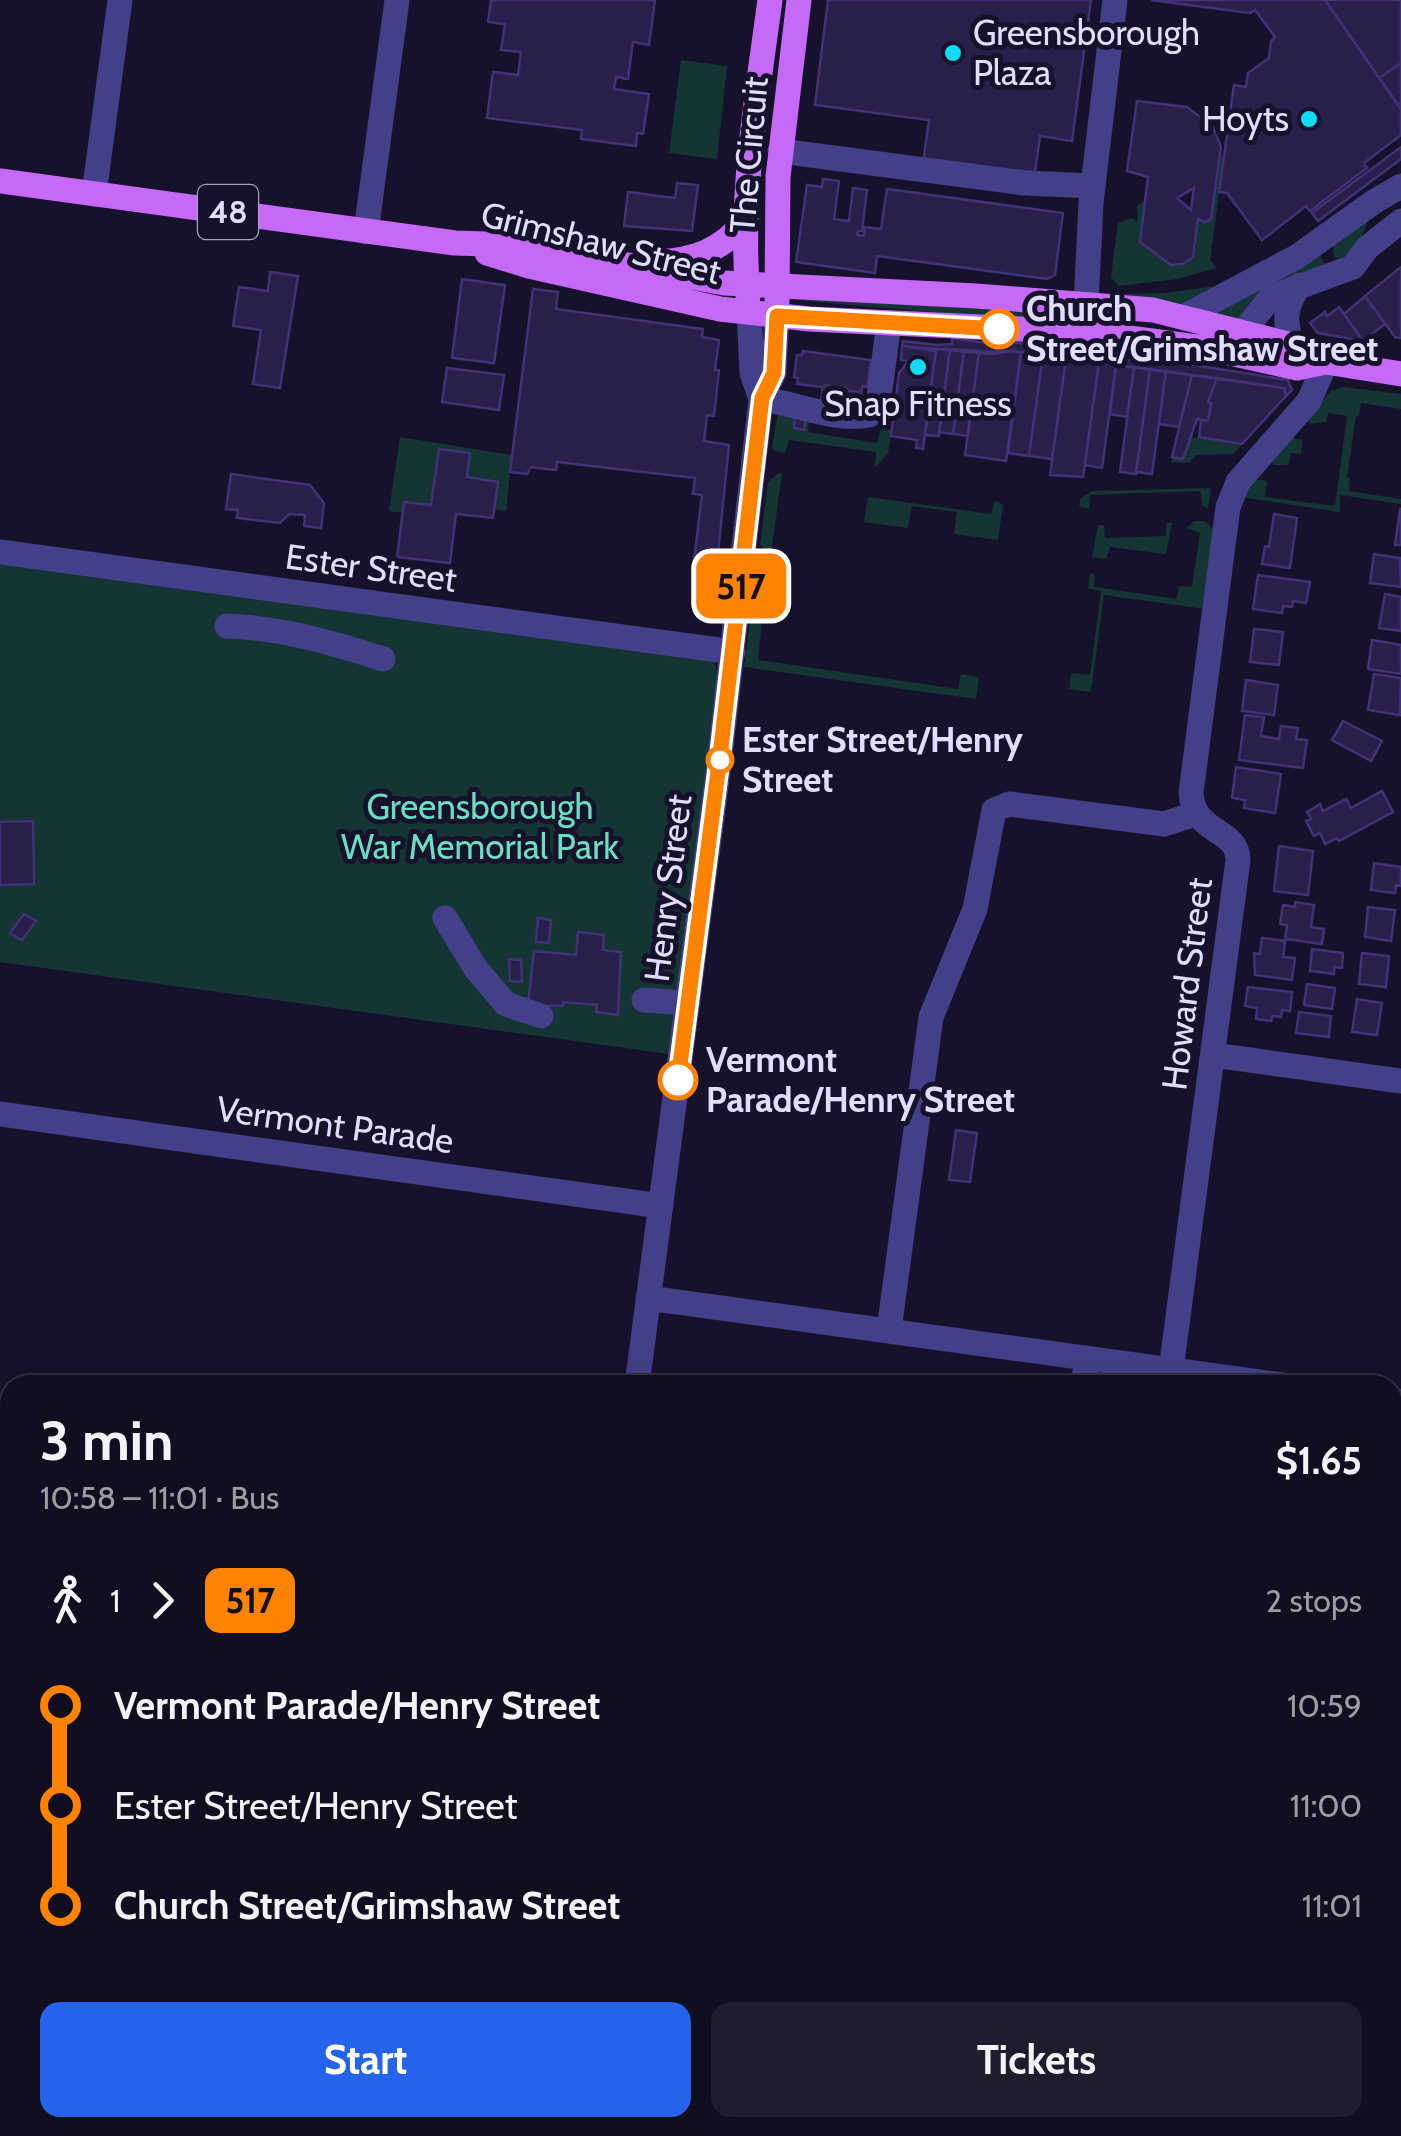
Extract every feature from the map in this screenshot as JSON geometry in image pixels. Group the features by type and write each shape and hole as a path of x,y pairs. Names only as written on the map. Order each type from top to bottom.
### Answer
{"main road":[{"name":"The Circuit","path":"749,312 745,220 770,0"},
{"name":"The Circuit","path":"777,316 780,151 799,0"},
{"name":"Grimshaw Street","path":"0,181 366,232 456,243 521,245 747,285 1086,304 1185,316 1297,368 1326,362"},
{"path":"632,264 702,255 727,240 745,220"},
{"name":"Grimshaw Street","path":"456,243 529,266 671,299 777,316 1293,345 1326,362 1401,374"},
{"path":"1084,332 1086,304"}],"street":[{"path":"94,194 120,0"},
{"path":"366,232 397,0"},
{"path":"1086,304 1093,186 1116,0"},
{"path":"1110,70 1125,40 1132,0"},
{"path":"780,151 1033,184 1064,182 1093,186"},
{"path":"1333,232 1326,244 1326,256 1338,266 1359,258 1377,215 1398,188"},
{"path":"1185,316 1276,269 1398,188"},
{"path":"1238,342 1265,301 1359,258 1401,221"},
{"path":"1293,345 1286,312 1300,285"},
{"name":"Henry Street","path":"749,312 752,372 762,398"},
{"name":"Henry Street","path":"637,1375 733,652 762,398 774,373 777,316"},
{"path":"762,398 809,399 819,411 863,417 876,407 871,392 889,324"},
{"path":"889,1330 931,1016 975,909 994,810 1009,804 1164,824 1195,814 1190,793 1230,494 1309,401 1326,362"},
{"name":"Ester Street","path":"0,552 733,652"},
{"path":"309,594 315,637"},
{"path":"227,626 271,628 315,637 383,660"},
{"name":"Howard Street","path":"1171,1370 1239,852 1234,842 1195,814"},
{"path":"443,918 476,969 506,1004 541,1016"},
{"path":"644,1000 688,1003"},
{"path":"1214,1055 1401,1080"},
{"name":"Vermont Parade","path":"0,1114 661,1206"},
{"path":"648,1298 1208,1375"},
{"path":"1085,1375 1087,1358"}],"green space":[{"path":"681,60 727,66 717,159 669,153"},
{"path":"1220,156 1224,156 1210,260 1216,268 1178,279 1118,286 1111,277 1118,223 1132,218 1138,222 1137,206 1145,200 1141,242 1171,265 1183,264 1198,219 1211,219"},
{"path":"1368,215 1355,247 1340,259 1334,257 1333,245"},
{"path":"1320,250 1327,267 1243,320 1208,312"},
{"path":"1216,286 1190,305 1123,298 1123,294"},
{"path":"804,298 1061,316 1056,319 962,314"},
{"path":"1343,387 1401,394 1401,409 1361,403 1347,477 1349,491 1401,499 1401,504 1340,495 1340,512 1241,497 1254,479 1267,481 1265,497 1335,506 1347,416 1328,413 1326,422 1310,424 1308,418 1331,391"},
{"path":"778,412 809,419 808,432 877,443 880,430 892,429 888,453 875,468 876,452 789,440 785,453 775,451 772,447"},
{"path":"400,437 512,455 506,511 494,509 498,482 467,477 469,453 440,449 431,505 404,502 402,513 389,511"},
{"path":"1291,437 1302,440 1301,454 1291,453 1289,465 1274,465 1271,460"},
{"path":"1190,438 1242,444 1233,454 1196,455 1189,463 1171,462 1172,457 1184,459"},
{"path":"779,473 771,554 760,545 768,482"},
{"path":"1211,488 1208,509 1203,506 1200,491 1090,495 1089,509 1079,506 1081,498 1093,491"},
{"path":"868,497 991,514 994,502 998,501 1003,505 998,540 954,534 957,512 912,506 908,528 864,522"},
{"path":"1194,521 1204,521 1214,529 1205,609 1104,595 1091,692 1069,689 1071,673 1090,675 1101,591 1088,588 1090,573 1095,574 1094,587 1177,599 1179,586 1192,587 1200,533 1187,528"},
{"path":"1166,523 1172,523 1166,554 1110,547 1106,559 1092,557 1098,525 1104,525 1105,538 1166,536"},
{"name":"Greensborough War Memorial Park","path":"0,562 710,660 718,675 669,1054 0,962"},
{"path":"767,572 758,660 958,689 961,674 979,677 976,699 744,667 756,574"}],"building":[{"path":"491,0 655,0 649,45 633,42 628,79 616,77 614,89 649,94 643,134 637,133 636,146 581,139 582,130 487,118 493,72 518,75 521,52 501,50 505,24 488,22"},
{"name":"Greensborough Plaza","path":"828,0 1091,0 1072,141 1040,136 1035,172 923,163 929,120 815,105"},
{"name":"Greensborough Plaza","path":"1151,0 1325,0 1401,109 1401,135 1364,163 1367,168 1310,211 1306,206 1262,240 1227,193 1219,192 1234,85 1246,87 1248,73 1269,58 1275,37 1255,10 1250,13"},
{"path":"1325,0 1401,0 1401,63 1379,78"},
{"path":"1401,63 1401,109 1379,78"},
{"path":"1137,101 1187,107 1213,127 1221,147 1211,219 1198,219 1193,257 1183,264 1171,265 1140,242 1148,177 1127,171","holes":["1194,188 1191,210 1177,198"]},
{"path":"1401,147 1401,159 1318,221 1312,213"},
{"path":"823,179 839,181 834,219 849,221 853,188 867,190 862,231 857,235 864,236 865,227 881,229 887,189 1063,213 1055,275 1047,279 877,256 875,273 796,262 807,185 822,187"},
{"path":"677,183 698,185 692,231 624,226 628,192 675,198"},
{"path":"1401,267 1401,338 1395,337 1365,296"},
{"path":"270,272 298,276 280,388 253,384 261,330 233,326 239,287 268,291"},
{"path":"462,279 505,285 494,363 452,358"},
{"path":"533,289 558,292 556,309 703,329 702,337 719,340 714,416 707,415 704,441 729,445 717,563 694,560 702,495 693,494 695,478 557,462 556,470 531,467 527,474 510,472"},
{"path":"1365,296 1385,324 1363,341 1344,314"},
{"path":"1339,307 1363,341 1318,333 1310,323"},
{"path":"952,338 1194,365 1288,380 1292,390 1286,396 1284,388 1013,351 990,354 902,346 903,341 952,344"},
{"path":"902,346 936,351 923,449 916,448 917,440 891,436 899,373 908,361 901,360"},
{"path":"936,349 950,349 939,436 925,435"},
{"path":"950,349 964,350 953,434 939,432"},
{"path":"964,350 979,351 968,436 953,434"},
{"path":"803,351 871,360 867,387 859,392 797,384 797,355"},
{"path":"979,352 1021,352 1006,461 965,455"},
{"path":"1021,352 1043,355 1029,456 1008,453"},
{"path":"1043,355 1066,358 1052,459 1029,456"},
{"path":"1066,358 1099,362 1083,477 1050,475"},
{"path":"1099,362 1116,365 1102,468 1085,465"},
{"path":"1116,365 1134,367 1127,417 1110,414"},
{"path":"1134,367 1150,369 1136,474 1120,472"},
{"path":"447,368 504,375 499,410 442,402"},
{"path":"1150,369 1166,371 1152,474 1136,472"},
{"path":"1166,371 1192,375 1179,427 1159,424"},
{"path":"1192,375 1217,378 1208,402 1208,421 1197,419 1183,459 1172,457"},
{"path":"1217,378 1284,388 1286,396 1242,444 1199,437 1201,420 1208,421 1208,402"},
{"path":"823,387 859,392 862,389 860,407 821,401"},
{"path":"795,417 806,419 804,430 794,428"},
{"path":"439,449 470,453 467,477 498,482 493,518 456,514 450,563 397,557 404,502 431,505"},
{"path":"231,474 310,485 324,503 321,528 304,526 305,515 289,514 280,523 237,518 238,510 226,509"},
{"path":"1400,509 1401,545 1395,545"},
{"path":"1274,514 1297,518 1290,568 1262,564"},
{"path":"1374,554 1400,558 1401,587 1370,583"},
{"path":"1258,575 1310,582 1306,603 1293,601 1292,607 1283,606 1282,613 1253,609"},
{"path":"1385,594 1401,597 1401,631 1379,628"},
{"path":"1254,629 1283,632 1279,665 1250,662"},
{"path":"1372,640 1401,645 1401,674 1368,669"},
{"path":"1374,674 1401,678 1400,715 1368,710"},
{"path":"1246,680 1278,685 1274,715 1242,711"},
{"path":"1245,715 1264,717 1261,736 1279,739 1281,726 1298,728 1296,739 1307,740 1303,768 1239,760"},
{"path":"1343,721 1382,741 1371,761 1332,740"},
{"path":"1236,767 1281,774 1275,813 1244,808 1245,800 1232,798"},
{"path":"1382,791 1393,812 1339,841 1337,838 1325,844 1320,833 1314,836 1306,821 1311,819 1307,812 1320,804 1323,811 1346,799 1351,808"},
{"path":"33,821 34,884 0,885 0,822"},
{"path":"1279,846 1313,851 1308,895 1274,891"},
{"path":"1374,863 1401,867 1401,886 1396,885 1395,893 1371,890"},
{"path":"1295,902 1314,905 1311,927 1324,929 1322,944 1285,939 1287,925 1280,924 1283,905 1295,907"},
{"path":"1368,907 1395,910 1391,941 1365,937"},
{"path":"24,914 36,921 22,940 10,933"},
{"path":"538,918 551,920 549,943 536,942"},
{"path":"578,932 604,935 603,950 621,952 618,1015 596,1012 597,1005 528,1005 534,951 576,955"},
{"path":"1262,938 1285,941 1283,957 1295,958 1292,980 1255,975 1254,953 1260,954"},
{"path":"1312,949 1343,953 1342,968 1334,967 1334,974 1310,971"},
{"path":"1362,953 1389,956 1386,987 1359,984"},
{"path":"509,959 521,960 522,982 510,981"},
{"path":"1307,984 1335,988 1332,1009 1304,1005"},
{"path":"1248,987 1292,992 1290,1011 1282,1010 1281,1017 1272,1016 1271,1021 1256,1019 1257,1008 1245,1006"},
{"path":"1357,999 1382,1003 1377,1035 1352,1032"},
{"path":"1299,1012 1331,1016 1329,1037 1296,1033"},
{"path":"956,1130 977,1133 970,1182 949,1180"}],"tunnel":[{"path":"822,396 861,400"}],"bus line":[{"name":"517","path":"678,1080 762,398 770,387 778,348 777,316 999,329"}],"place":[{"name":"Greensborough Plaza","path":"953,53"},
{"name":"Hoyts","path":"1309,119"},
{"name":"Church Street/Grimshaw Street","path":"999,329"},
{"name":"Snap Fitness","path":"918,367"},
{"name":"Ester Street/Henry Street","path":"720,760"},
{"name":"Vermont Parade/Henry Street","path":"678,1080"}]}
